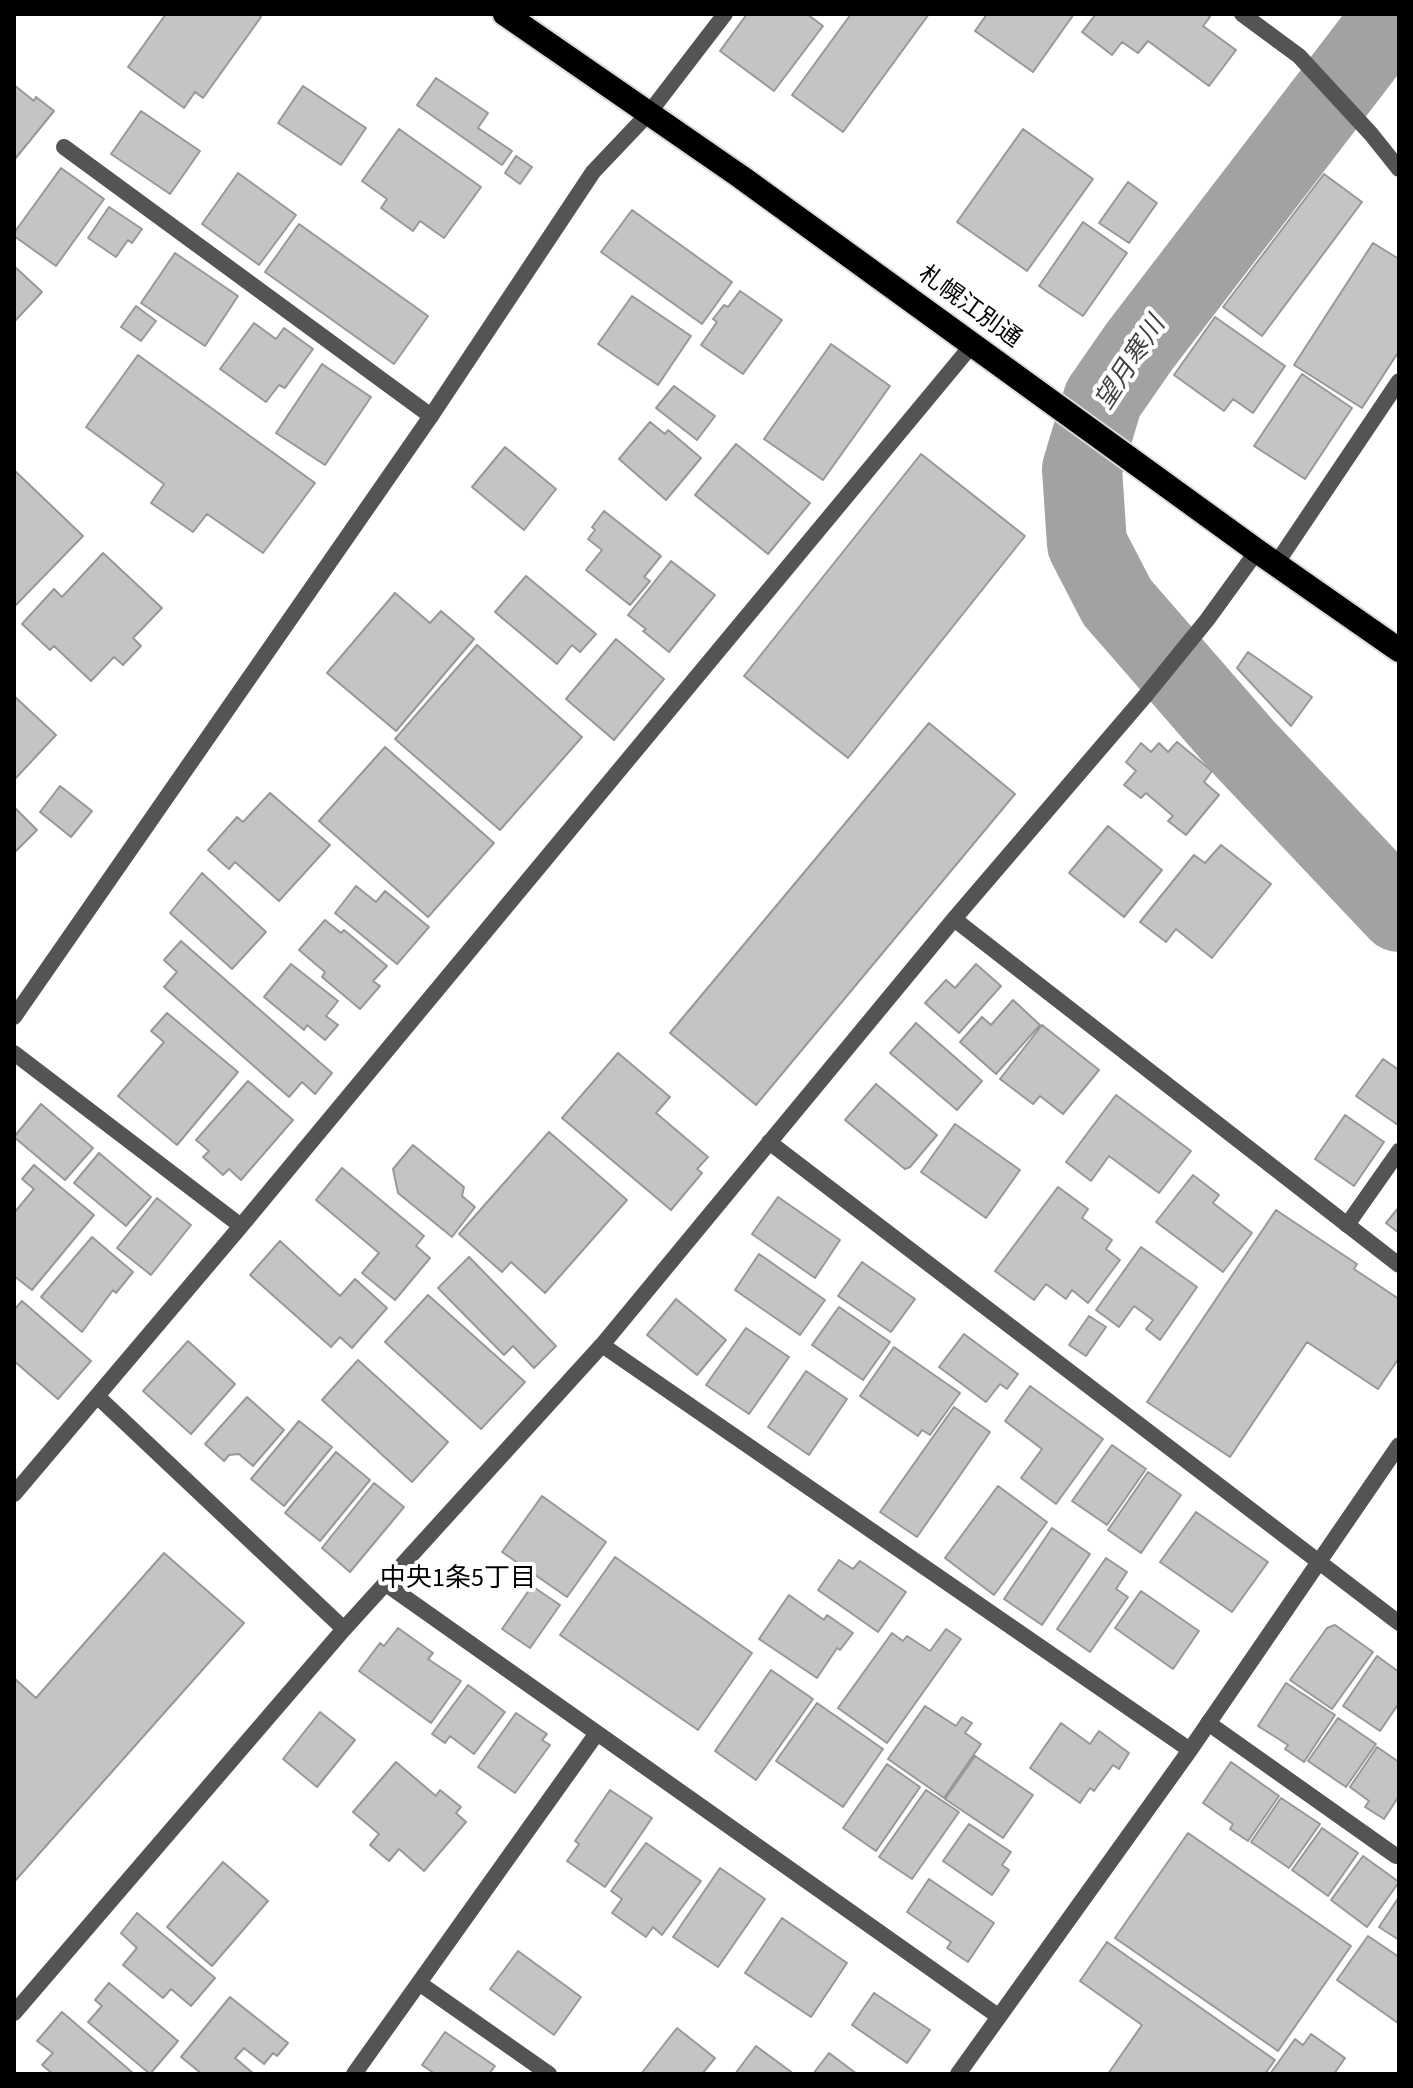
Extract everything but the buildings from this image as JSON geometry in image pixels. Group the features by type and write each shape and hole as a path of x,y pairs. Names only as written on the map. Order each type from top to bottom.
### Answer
{"highway":[{"name":"札幌江別通","path":"505,14 649,113 1266,558 1399,650"}],"street":[{"path":"14,1017 431,416 593,172 649,113 725,14"},
{"path":"1242,14 1299,56 1399,169"},
{"path":"64,147 431,416"},
{"path":"14,1494 241,1226 972,345"},
{"path":"14,2013 344,1629 602,1345 954,919 1207,620 1266,558 1399,381"},
{"path":"954,919 1399,1265"},
{"path":"14,1053 241,1226"},
{"path":"769,1142 1399,1623"},
{"path":"1347,1225 1399,1151"},
{"path":"602,1345 1190,1750"},
{"path":"97,1396 344,1629"},
{"path":"958,2074 1190,1750 1399,1445"},
{"path":"386,1584 998,2016"},
{"path":"1208,1723 1396,1856"},
{"path":"354,2074 597,1733"},
{"path":"419,1983 549,2074"}],"waterway":[{"name":"望月寒川","path":"1394,14 1139,347 1103,399 1082,469 1087,544 1117,602 1245,749 1399,912"}],"district":[{"name":"中央1条5丁目","path":"458,1580"}]}
